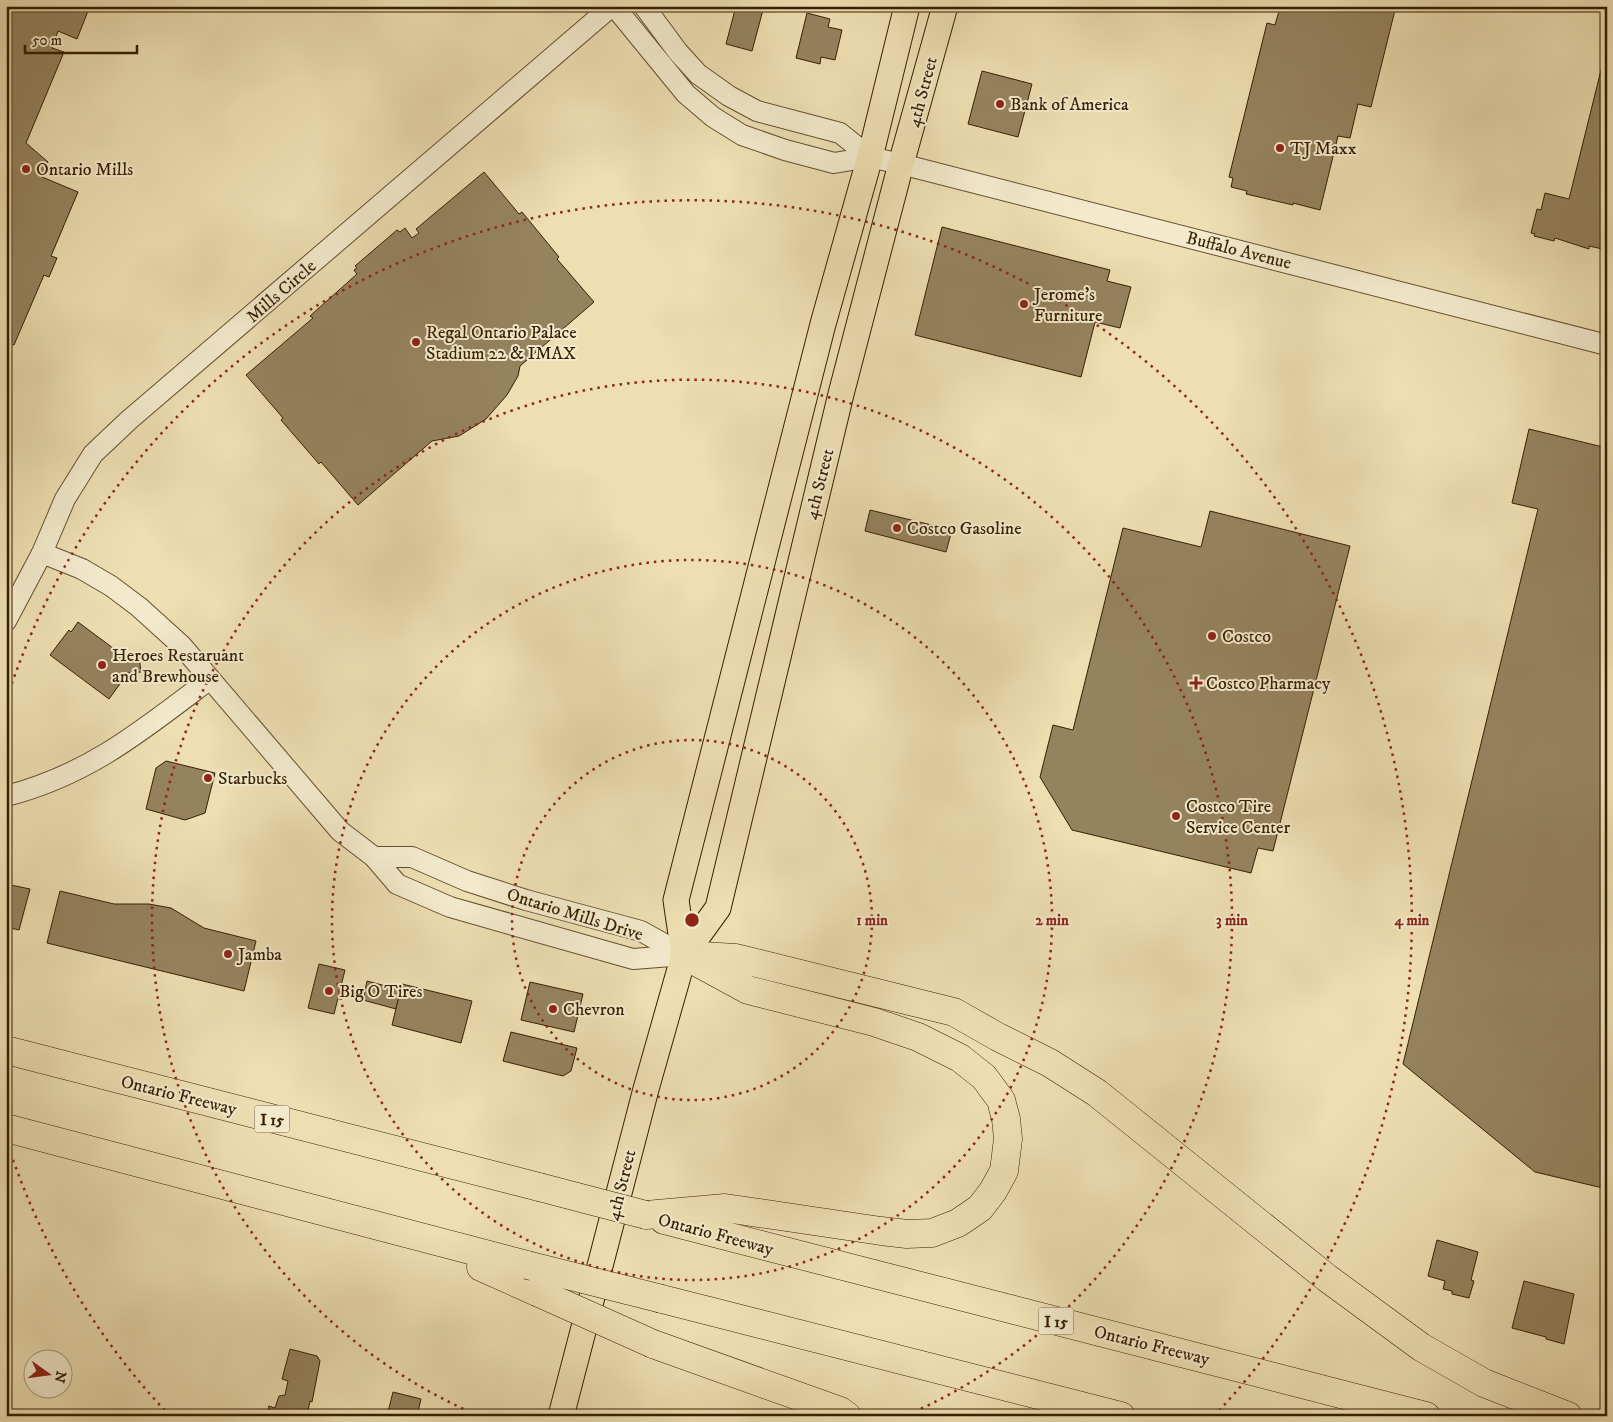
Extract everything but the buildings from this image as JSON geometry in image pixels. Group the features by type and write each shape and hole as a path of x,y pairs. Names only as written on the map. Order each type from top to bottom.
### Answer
{"highway":[{"path":"684,955 748,990 874,1022 918,1037 960,1058 984,1078 1001,1100 1008,1139 1004,1171 989,1197 980,1208 958,1223 932,1233 881,1232 725,1208 687,1219"},
{"path":"684,955 736,958 954,1012 1050,1063 1097,1093 1327,1278 1421,1347 1484,1383 1568,1416"},
{"name":"Ontario Freeway","path":"6,1050 646,1215 687,1219 1426,1416"},
{"path":"6,1128 527,1265 1121,1416"},
{"path":"407,1234 653,1344 840,1411 847,1416"}],"main road":[{"name":"4th Street","path":"684,955 676,900 823,324 870,157 907,6"},
{"name":"4th Street","path":"561,1416 646,1089 684,955 718,908 841,394 901,164 945,6"}],"street":[{"path":"613,6 686,94 713,117 742,135 785,150 834,162 870,157"},
{"name":"Mills Circle","path":"6,621 42,553 65,499 93,454 129,420 613,6"},
{"path":"644,6 678,52 698,74 729,96 757,111 840,133 870,157"},
{"name":"Buffalo Avenue","path":"870,157 1607,345"},
{"name":"Ontario Mills Drive","path":"42,553 82,569 111,586 139,607 182,646 340,831 374,857 397,884 450,907 633,959 684,955"},
{"path":"6,796 25,791 80,769 133,738 210,679"},
{"name":"Ontario Mills Drive","path":"374,857 412,857 476,884 526,900 640,931 684,955"}],"place":[{"name":"Bank of America","path":"1000,104"},
{"name":"TJ Maxx","path":"1280,148"},
{"name":"Ontario Mills","path":"26,169"},
{"name":"Jerome's Furniture","path":"1024,304"},
{"name":"Regal Ontario Palace Stadium 22 & IMAX","path":"416,342"},
{"name":"Costco Gasoline","path":"897,528"},
{"name":"Costco","path":"1212,636"},
{"name":"Heroes Restaruant and Brewhouse","path":"102,665"},
{"name":"Costco Pharmacy","path":"1196,683"},
{"name":"Starbucks","path":"208,778"},
{"name":"Costco Tire Service Center","path":"1176,816"},
{"name":"Jamba","path":"228,954"},
{"name":"Big O Tires","path":"329,991"},
{"name":"Chevron","path":"553,1009"}]}
